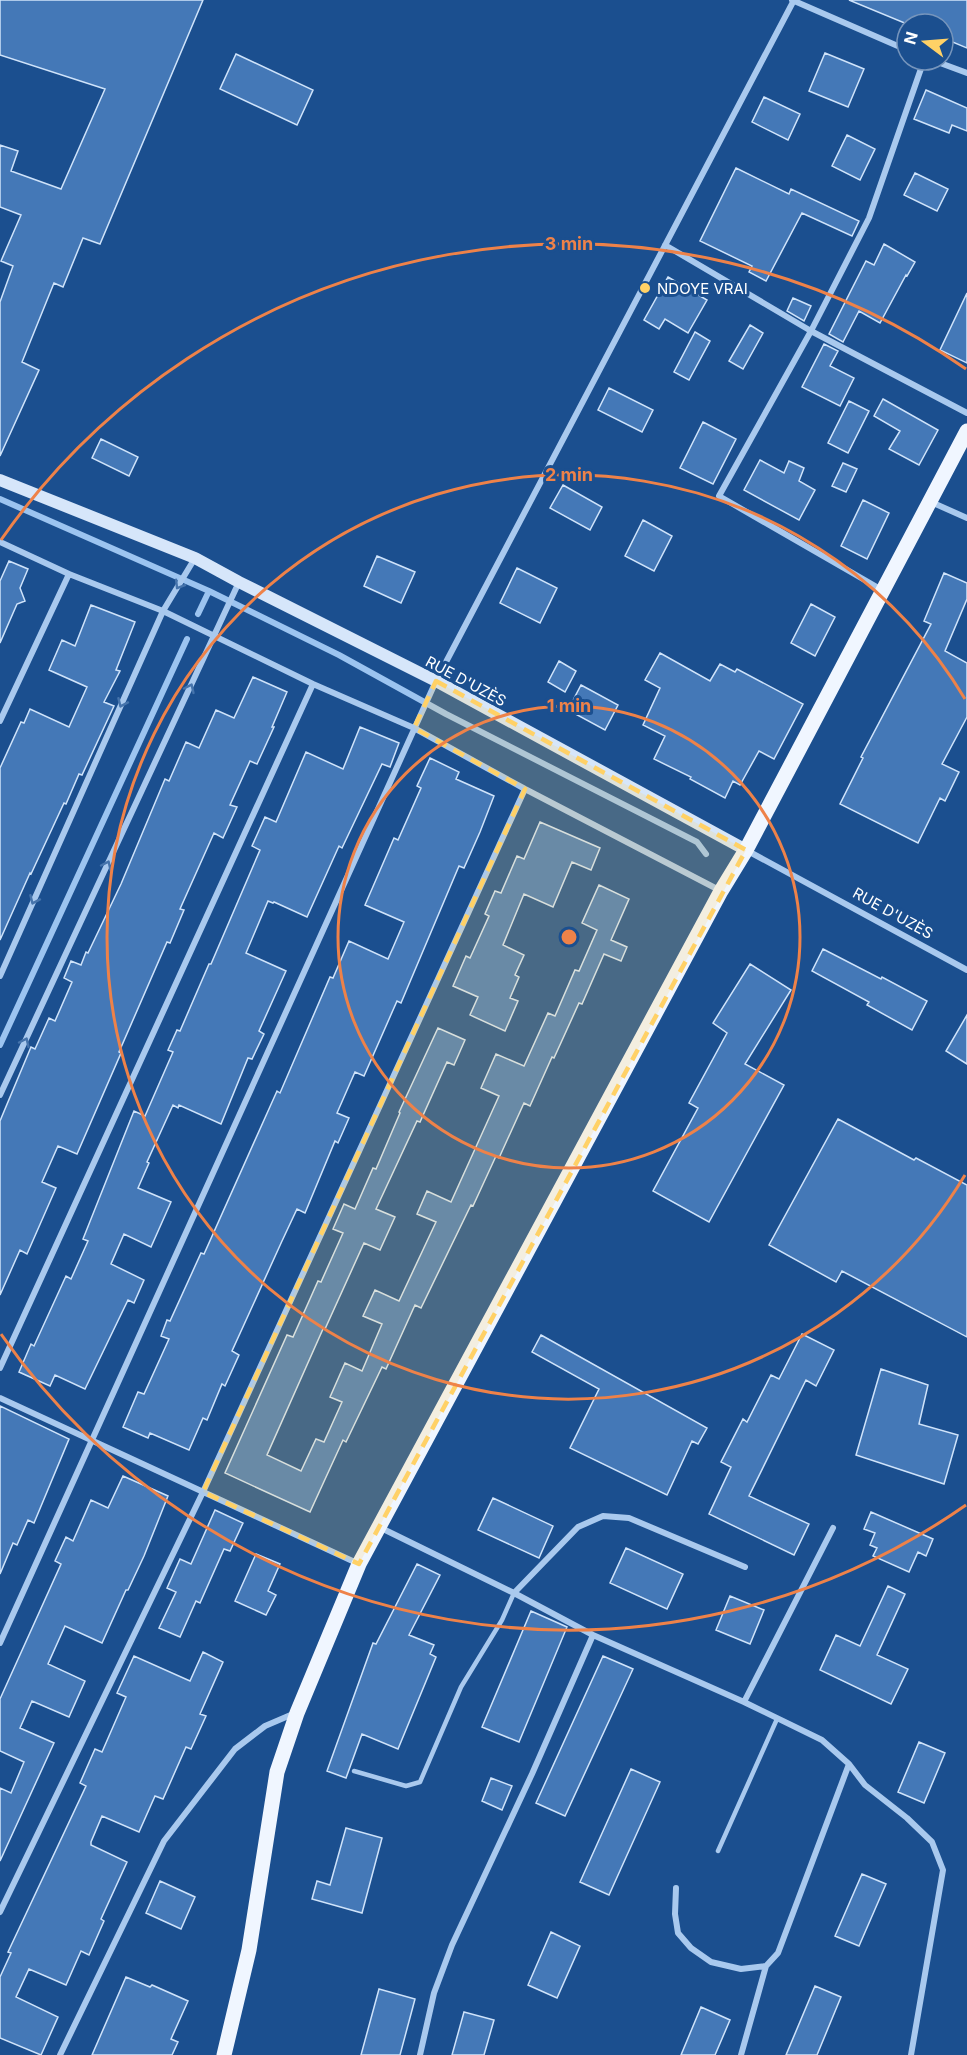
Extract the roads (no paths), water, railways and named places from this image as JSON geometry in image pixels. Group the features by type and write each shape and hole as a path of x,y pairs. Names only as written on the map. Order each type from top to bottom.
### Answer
{"main road":[{"path":"224,2055 249,1950 277,1772 297,1713 359,1564 721,891 746,850 967,431"}],"street":[{"path":"0,1642 436,681 793,0 895,45"},
{"path":"883,590 719,496 811,331 869,218 920,72"},
{"path":"664,245 811,331 967,413"},
{"name":"RUE D'UZÈS","path":"0,480 195,558 436,681 967,970"},
{"path":"931,502 967,518"},
{"path":"0,542 69,574 163,611 313,684 414,728 525,789 721,891"},
{"path":"0,976 163,611 195,558"},
{"path":"0,721 69,574"},
{"path":"0,1095 239,582"},
{"path":"0,1368 313,684"},
{"path":"0,1912 203,1492 525,789"},
{"path":"0,1398 359,1564"},
{"path":"514,1593 578,1527 603,1516 629,1518 745,1567"},
{"path":"378,1527 514,1593 593,1635 744,1702 822,1740 849,1764 866,1785 907,1818 932,1842 943,1870 911,2055"},
{"path":"744,1702 833,1528"},
{"path":"420,2055 434,1993 452,1945 532,1774 593,1635"},
{"path":"60,2055 164,1841 235,1749 265,1726 297,1713"},
{"path":"741,2055 766,1966 778,1953 849,1764"},
{"path":"676,1888 675,1914 678,1933 691,1948 711,1962 741,1969 766,1966"}],"lane":[{"path":"354,1771 406,1786 420,1782 461,1687 502,1620 514,1593"},
{"path":"718,1851 777,1719"}],"waterway":[{"path":"0,499 209,591 339,655 446,714 697,842 706,854"},
{"path":"198,614 209,591"},
{"path":"0,1045 187,639"}],"place":[{"name":"NDOYE VRAI","path":"645,288"}]}
